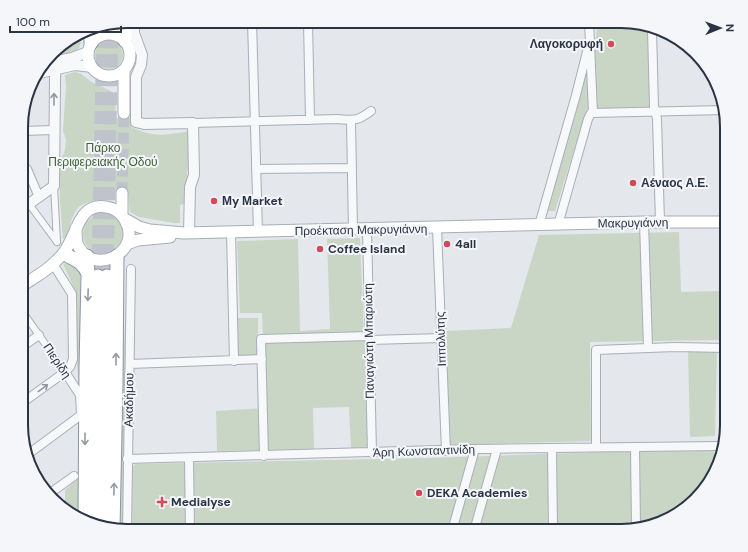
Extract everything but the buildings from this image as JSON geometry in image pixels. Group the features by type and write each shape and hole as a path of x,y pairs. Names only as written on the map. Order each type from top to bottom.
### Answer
{"highway":[{"path":"124,41 125,28"},
{"path":"89,48 91,35"},
{"path":"85,254 98,276 103,521"},
{"path":"113,523 117,256"},
{"path":"59,260 80,261 86,270 98,276"},
{"path":"85,514 86,367 98,276"},
{"path":"94,518 98,276"}],"main road":[{"path":"108,34 117,36 124,41 129,49 130,58 128,65 124,70 116,74 105,74 96,71 92,67 89,61 89,48 98,37 108,34"},
{"path":"124,70 124,113"},
{"path":"105,74 117,84 124,95"},
{"path":"28,279 59,260 78,252 94,259 102,260 117,256 127,244 129,230 123,217 122,193 113,203 106,207 95,208 82,216 69,245 59,260"},
{"path":"106,207 114,210 138,228 187,233"},
{"name":"Μακρυγιάννη","path":"539,226 644,222 720,222"},
{"name":"Προέκταση Μακρυγιάννη","path":"187,233 539,226"},
{"path":"76,228 77,242 85,254"},
{"path":"127,244 138,240 187,233"}],"street":[{"path":"134,28 142,55 141,65 136,77 136,120 138,124 337,119 351,121 360,119 371,111"},
{"path":"252,28 258,232"},
{"path":"308,28 310,120"},
{"path":"558,225 590,116 589,28"},
{"path":"652,33 655,111 657,119 660,222"},
{"path":"539,226 590,40"},
{"path":"47,69 75,58 89,48"},
{"path":"28,209 58,242 54,186 55,59"},
{"path":"50,65 92,67"},
{"path":"590,116 655,111 718,110"},
{"path":"351,121 353,230"},
{"path":"187,233 190,187 194,175 193,123"},
{"path":"28,130 54,130"},
{"path":"256,169 352,168"},
{"path":"28,169 39,197"},
{"path":"28,205 54,186"},
{"path":"644,222 648,348"},
{"name":"Ιππολύτης","path":"437,228 446,451"},
{"name":"Παναγιώτη Μπαριώτη","path":"367,229 372,453"},
{"path":"231,232 234,361"},
{"path":"28,399 65,372 70,367 73,359 71,290 59,260"},
{"name":"Ακαδήμου","path":"127,524 131,269"},
{"name":"Πιερίδη","path":"28,319 80,395 80,415 31,451"},
{"path":"28,343 39,335"},
{"path":"264,456 261,339 441,338"},
{"path":"596,447 596,350 720,348"},
{"path":"130,364 262,359"},
{"name":"Άρη Κωνσταντινίδη","path":"128,459 497,449 718,446"},
{"path":"635,447 636,523"},
{"path":"552,448 553,524"},
{"path":"476,524 497,449"},
{"path":"454,524 475,450"},
{"path":"190,458 190,524"},
{"path":"54,491 74,476"}],"green space":[{"path":"597,28 627,28 648,32 650,107 587,109 555,211 546,211 595,44"},
{"path":"82,38 79,48 72,55 63,52 72,45"},
{"path":"109,41 119,45 123,55 119,65 109,69 99,65 95,55 99,45"},
{"name":"Πάρκο Περιφερειακής Οδού","path":"75,72 81,74 93,83 111,91 115,98 116,118 131,119 131,127 147,133 160,135 190,131 191,170 187,171 184,204 180,205 180,223 139,217 130,212 128,193 113,191 110,199 99,200 80,206 73,216 67,238 63,239 60,202 60,161 65,150 66,139 63,131 66,85 65,75"},
{"path":"107,214 114,217 120,223 123,234 122,242 114,251 107,254 99,254 92,251 84,242 83,230 86,223 95,215"},
{"path":"679,232 681,292 720,291 719,340 590,342 591,441 449,445 446,331 511,328 539,235"},
{"path":"360,238 364,339 366,339 369,447 351,448 349,407 313,408 314,449 217,451 216,411 266,408 262,313 240,313 237,241 298,239 300,331 330,329 327,239"},
{"path":"70,263 76,265 80,272 82,383 79,383 76,357 76,292 63,264"},
{"path":"127,273 128,329 124,524 121,524 116,523 120,411"},
{"path":"237,318 258,318 258,359 238,360"},
{"path":"688,351 717,351 715,436 690,437"},
{"path":"714,451 714,458 700,485 681,504 665,514 653,519 634,523 132,524 133,467 135,464 426,458 603,452"},
{"path":"82,475 81,512 65,502 65,490"}],"tunnel":[{"path":"107,276 112,29"},
{"path":"98,276 103,31"},
{"path":"122,193 124,113"}],"place":[{"name":"Λαγοκορυφή","path":"611,44"},
{"name":"Αέναος Α.Ε.","path":"633,183"},
{"name":"Μy Μarket","path":"214,201"},
{"name":"4all","path":"447,244"},
{"name":"Coffee Island","path":"320,249"},
{"name":"DEKA Academies","path":"419,493"},
{"name":"Medialyse","path":"162,502"}]}
